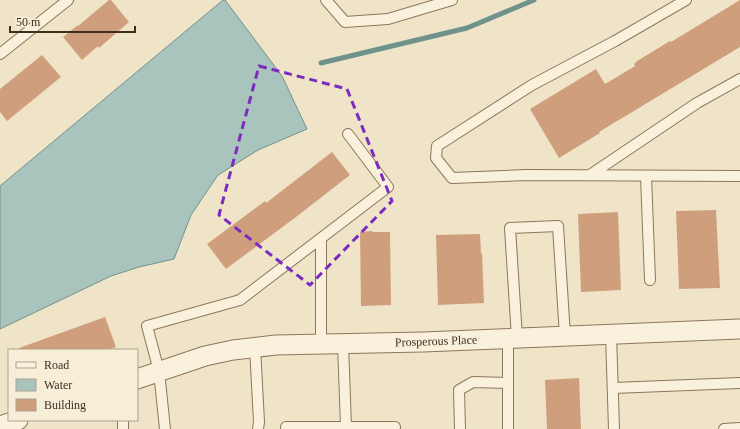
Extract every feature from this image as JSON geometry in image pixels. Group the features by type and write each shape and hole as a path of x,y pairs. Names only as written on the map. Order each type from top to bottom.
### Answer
{"street":[{"name":"Prosperous Place","path":"138,379 205,356 233,350 276,345 343,344 740,329"}],"lane":[{"path":"0,54 68,0"},
{"path":"326,0 345,22 388,19 452,0"},
{"path":"686,0 615,41 532,85 437,146 436,158 452,178 526,175 740,176"},
{"path":"590,175 697,103 740,79"},
{"path":"165,429 159,371 147,326 240,300 388,188 348,134"},
{"path":"646,176 650,280"},
{"path":"508,429 508,383 512,338 510,228 558,226 565,336"},
{"path":"321,239 321,344"},
{"path":"611,334 614,429"},
{"path":"343,344 346,427"},
{"path":"255,347 259,422 258,429"},
{"path":"460,429 459,390 473,382 508,383"},
{"path":"612,388 740,383"},
{"path":"286,427 395,427"},
{"path":"724,429 740,428"}],"highlighted area":[{"path":"259,66 347,89 392,201 310,285 219,215"}],"water":[{"path":"223,0 225,0 282,76 307,129 258,150 218,175 191,215 174,259 139,267 111,276 0,329 0,186"}],"building":[{"path":"109,0 111,0 129,22 99,48 98,46 82,60 63,37"},
{"path":"740,0 740,47 599,132 600,133 559,158 530,109 596,69 605,84 635,66 634,64 637,61"},
{"path":"42,55 61,77 7,121 0,112 0,89"},
{"path":"332,152 350,175 226,269 207,244 265,201 266,203"},
{"path":"716,210 720,288 679,289 676,211"},
{"path":"618,212 621,290 581,292 578,214"},
{"path":"360,232 390,232 391,305 361,306"},
{"path":"480,234 484,303 438,305 436,235"},
{"path":"105,317 116,347 110,349 19,348"},
{"path":"579,378 581,429 547,429 545,380"}],"waterway":[{"path":"321,63 467,28 534,0"}]}
